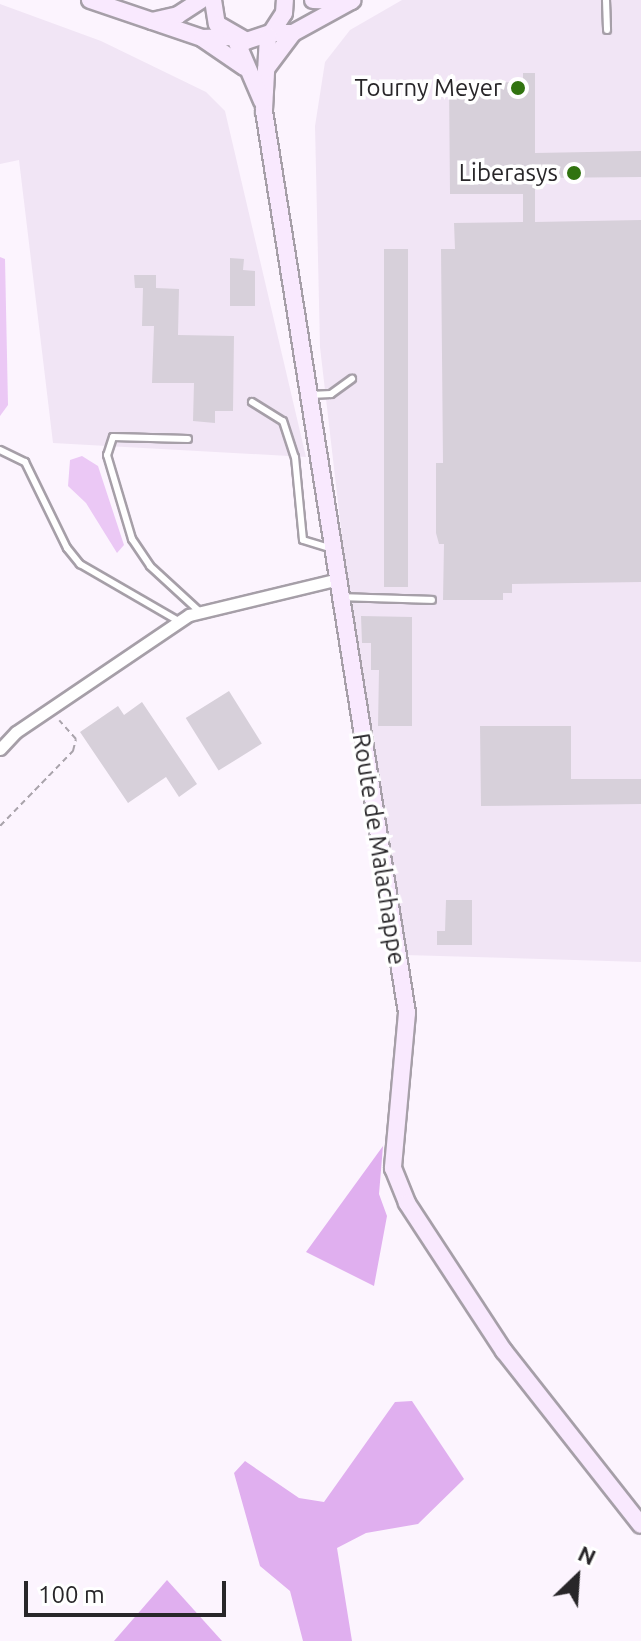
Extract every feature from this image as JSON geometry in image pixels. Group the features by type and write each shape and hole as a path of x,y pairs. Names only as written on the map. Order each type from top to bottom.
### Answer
{"street":[{"path":"90,0 202,38 293,33"},
{"path":"148,22 178,15 201,0"},
{"name":"Route de Malachappe","path":"213,0 217,24 234,38 244,67 262,101"},
{"name":"Route de Malachappe","path":"285,0 284,13 270,34 262,101 336,588 407,1013 393,1168 407,1203 504,1351 641,1525"},
{"path":"313,0 352,0"},
{"path":"265,70 293,33 352,0"},
{"path":"202,38 244,67"},
{"path":"0,749 49,710 180,622 200,612 336,588"}],"lane":[{"path":"606,0 607,30"},
{"path":"307,395 331,394 352,379"},
{"path":"252,402 283,421 295,457 303,540 330,548"},
{"path":"188,439 113,437 107,455 132,539 150,566 200,612"},
{"path":"0,450 25,462 67,548 80,564 180,622"},
{"path":"336,588 432,600"}],"path":[{"path":"0,826 73,751 76,739 49,710"}],"shaded area":[{"path":"402,0 641,0 641,962 405,955 351,615 320,347 315,126 325,62 350,30"},
{"path":"0,4 101,41 206,92 225,111 306,457 53,443 19,160 0,164"},
{"path":"0,257 5,259 8,405 0,416"},
{"path":"82,456 98,466 124,545 117,553 86,503 68,486 70,460"},
{"path":"383,1146 379,1194 387,1216 374,1286 306,1252"},
{"path":"412,1401 464,1479 418,1524 366,1533 337,1548 352,1641 303,1641 290,1591 260,1566 234,1473 245,1461 299,1498 324,1502 395,1402"},
{"path":"167,1580 222,1641 114,1641"}],"building":[{"path":"523,73 535,73 535,153 641,151 641,177 535,178 535,222 641,220 641,582 512,584 512,593 503,593 503,600 443,600 444,544 439,544 436,533 436,463 443,463 441,249 455,249 454,223 523,222 523,194 450,194 449,83 523,82"},
{"path":"384,249 408,249 408,587 384,587"},
{"path":"230,258 244,259 243,270 255,271 255,306 230,306"},
{"path":"134,275 156,275 156,288 179,289 178,335 234,336 233,411 215,411 215,423 193,421 194,383 152,383 154,326 142,326 143,288 135,288"},
{"path":"361,616 412,617 412,726 378,726 379,670 371,670 371,643 362,643"},
{"path":"229,691 262,744 219,771 186,718"},
{"path":"142,702 197,784 179,797 166,777 128,803 80,732 118,706 124,715"},
{"path":"480,726 571,726 571,779 641,779 641,804 481,806"},
{"path":"446,900 472,900 472,945 437,945 437,931 445,931"}],"place":[{"name":"Tourny Meyer","path":"518,88"},
{"name":"Liberasys","path":"574,173"}]}
